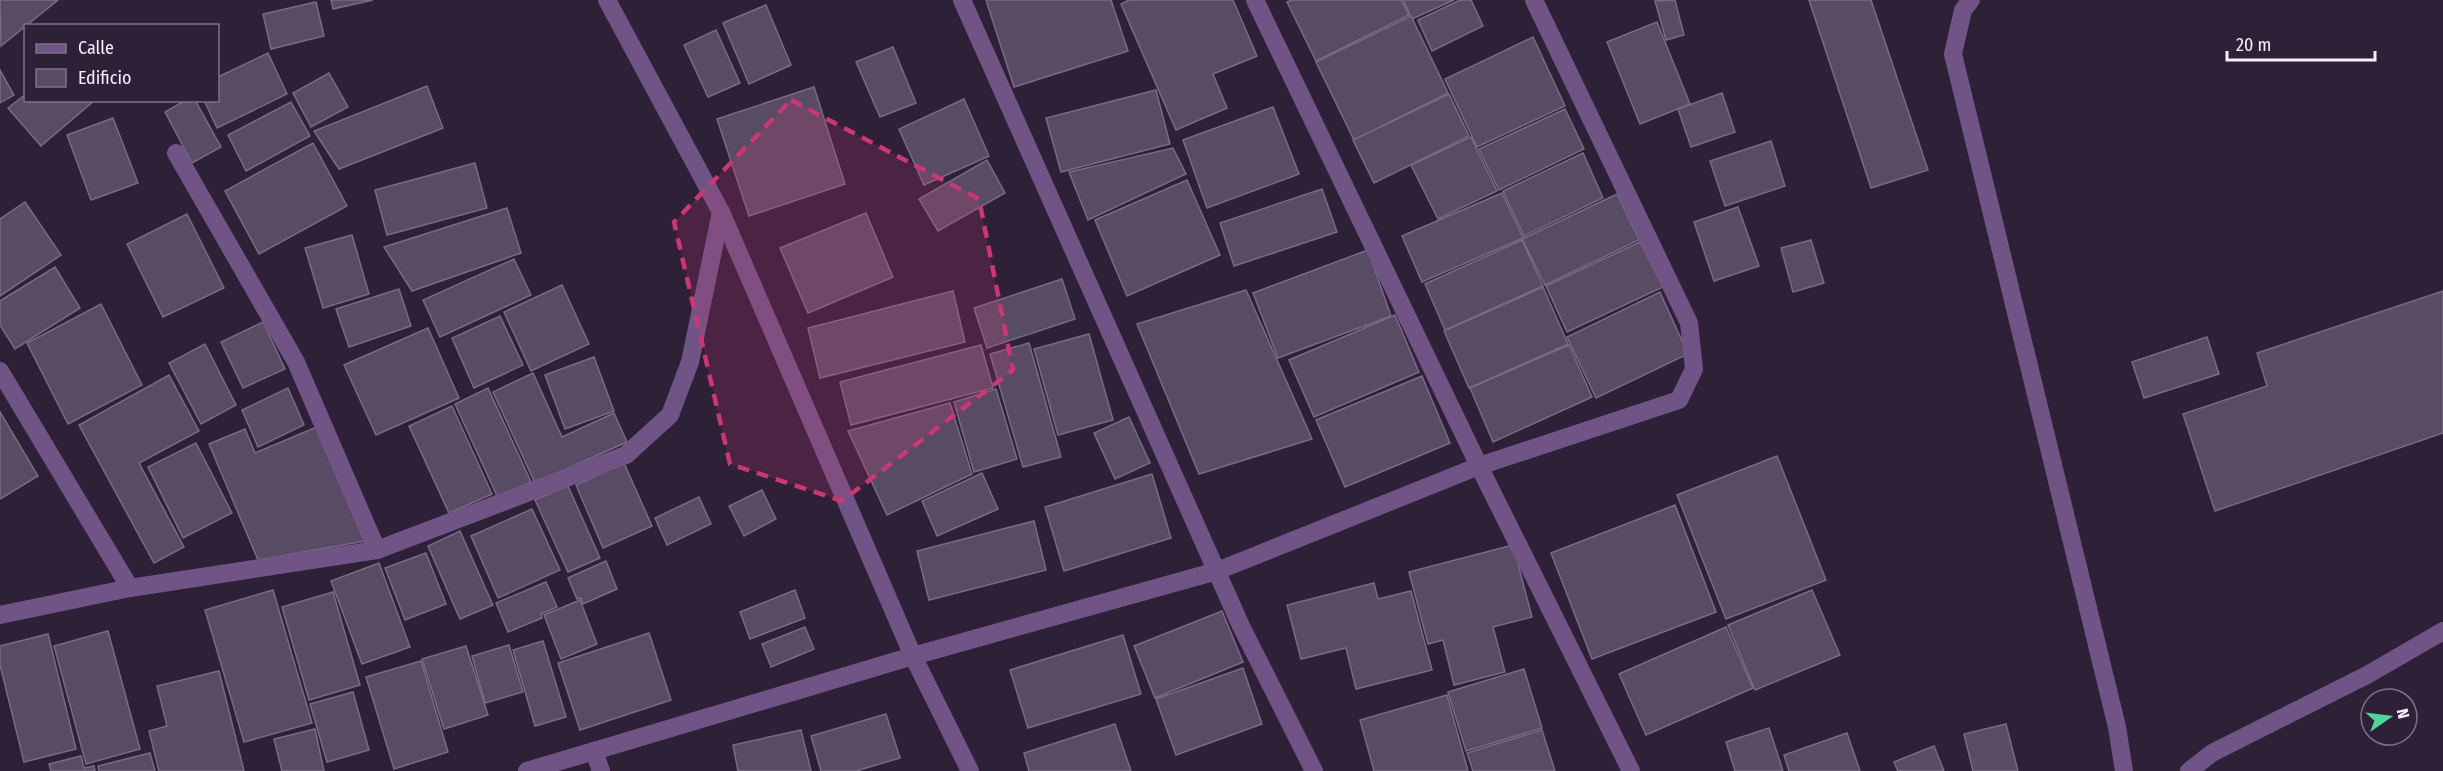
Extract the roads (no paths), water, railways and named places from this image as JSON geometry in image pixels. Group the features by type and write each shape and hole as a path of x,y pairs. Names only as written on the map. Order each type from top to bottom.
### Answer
{"street":[{"path":"607,0 722,212 913,656 970,771"},
{"path":"962,0 1241,626 1314,771"},
{"path":"1255,0 1479,466 1631,771"},
{"path":"527,771 913,656 1217,571 1479,466 1679,400 1694,369 1689,323 1534,0"},
{"path":"1971,0 1963,10 1953,54 2117,727 2124,771"},
{"path":"176,153 296,362 377,550"},
{"path":"0,615 130,588 377,550 626,456 670,415 690,362 722,212"},
{"path":"0,371 130,588"},
{"path":"2189,771 2212,753 2367,675 2443,631"},
{"path":"594,751 601,771"}]}
